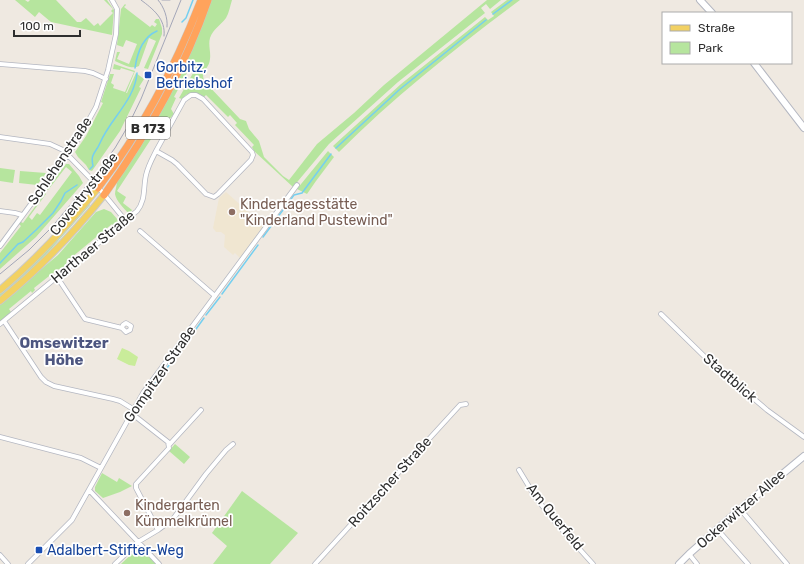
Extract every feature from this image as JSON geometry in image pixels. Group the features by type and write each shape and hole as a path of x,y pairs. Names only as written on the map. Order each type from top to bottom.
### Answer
{"highway":[{"name":"Coventrystraße","path":"98,188 122,156 155,101 178,56 201,0"},
{"name":"Coventrystraße","path":"104,195 128,160 162,104 195,37 208,0"}],"main road":[{"name":"Coventrystraße","path":"0,290 49,245 69,224 98,188"},
{"name":"Coventrystraße","path":"0,301 53,254 76,230 104,195"}],"street":[{"name":"Schlehenstraße","path":"0,246 68,154 96,107 110,64 117,28 118,9 112,0"},
{"path":"700,0 711,12"},
{"path":"0,64 86,71 106,79"},
{"path":"755,64 804,128"},
{"name":"Harthaer Straße","path":"0,324 137,211 143,200 148,167 156,151 184,100 191,95 196,95 203,99 251,150 253,155 251,160 224,188 216,196 212,197 206,194 172,160 156,151"},
{"path":"0,137 50,144 63,150 126,220"},
{"name":"Gompitzer Straße","path":"28,564 72,520 143,393 298,185"},
{"path":"0,211 22,215"},
{"path":"140,231 178,266 215,296"},
{"path":"57,277 85,319 122,328"},
{"name":"Stadtblick","path":"661,314 706,358 767,410 804,437"},
{"path":"4,321 41,377 46,382 60,387 113,398 134,409"},
{"name":"Roitzscher Straße","path":"315,564 460,405 466,404"},
{"path":"158,530 136,488 136,484 201,410"},
{"path":"131,413 168,442 169,445"},
{"path":"0,437 81,458 101,468"},
{"path":"115,564 138,542 173,519 206,474 226,450 234,444"},
{"name":"Ockerwitzer Allee","path":"679,564 740,509 804,456"},
{"name":"Am Querfeld","path":"519,470 536,498 556,523 593,564"},
{"path":"89,490 160,564"},
{"path":"740,509 787,564"},
{"path":"717,529 748,564"},
{"path":"689,554 697,564"},
{"path":"0,555 8,564"}],"shaded area":[{"name":"Kindertagesstätte \"Kinderland Pustewind\"","path":"226,192 264,226 240,258 235,253 233,255 224,247 225,235 221,232 216,232 213,228 219,198"}],"green space":[{"path":"15,0 25,0 28,2 30,0 56,0 77,22 81,22 86,18 94,26 98,23 100,26 113,13 111,11 113,9 104,0 107,0 114,10 112,35 51,22 39,12 35,17"},
{"path":"211,0 232,0 226,18 213,32 210,38 210,59 203,78 240,119 246,121 249,129 259,141 264,157 289,180 317,144 384,85 487,0 501,0 490,9 486,4 481,8 485,13 398,82 329,144 293,187 254,151 252,147 254,145 235,125 237,123 230,115 228,117 206,95 204,97 195,93 189,93 182,99 179,98 197,66 192,63 174,97 176,98 171,109 174,114 163,126 166,128 164,133 157,130 117,191 126,197 123,203 132,210 128,213 118,202 116,197 115,192 117,181 179,77 197,38"},
{"path":"507,0 520,0 404,92 339,152 333,146 401,84 485,17 488,20 494,16 491,12"},
{"path":"125,4 126,5 124,7 150,27 152,25 155,27 157,24 154,22 156,19 159,19 162,34 148,69 144,68 156,41 149,38 139,66 130,67 115,61 117,52 120,52 117,59 129,64 137,44 126,40 123,47 117,45 121,9"},
{"path":"114,64 135,71 126,93 136,73 144,79 120,131 92,171 89,170 75,152 86,136 103,103 101,102 110,74 114,74 111,83 114,85 113,88 125,92 134,72 121,68 120,70 113,69"},
{"path":"328,151 334,157 307,194 297,189"},
{"path":"66,164 69,164 83,183 36,237 0,269 0,253 21,226 19,224 21,222 23,223 45,193 46,194 29,217 32,220 37,213 40,215 72,172 66,167 48,190 47,189"},
{"path":"0,168 15,170 13,183 0,181"},
{"path":"20,171 46,173 37,185 19,183"},
{"path":"89,204 90,205 35,267 0,298 0,294 46,251"},
{"path":"104,209 111,212 118,220 118,223 114,226 112,224 66,262 68,265 61,271 58,269 34,288 35,290 32,293 31,291 9,309 11,312 0,322 0,304 58,255 96,212"},
{"path":"122,348 138,357 135,366 129,365 117,359"},
{"path":"175,444 190,457 184,464 169,451"},
{"path":"102,473 117,482 119,478 132,486 103,498 95,491 95,487"},
{"path":"242,491 298,533 270,564 213,564 227,546 212,533"},
{"path":"139,547 156,564 121,564"}],"waterway":[{"path":"182,22 186,18 193,0"},
{"path":"493,14 512,0"},
{"path":"336,148 399,90 486,20"},
{"path":"135,68 137,57 144,42 148,37 157,31"},
{"path":"90,169 93,166 92,158 104,134 132,92 137,73"},
{"path":"263,237 294,195 302,193 331,154"},
{"path":"0,263 18,244 23,242 53,213 65,193 77,185"},
{"path":"222,294 258,245"},
{"path":"206,315 220,297"},
{"path":"191,336 204,318"},
{"path":"175,357 189,339"},
{"path":"143,399 173,360"}],"tram line":[{"path":"141,0 158,15 163,24 164,36"},
{"path":"158,0 165,13 167,27"},
{"path":"162,0 170,0"},
{"path":"0,274 29,250 51,228 91,180 115,148 141,99 181,0"}],"place":[{"name":"Gorbitz, Betriebshof","path":"148,75"},
{"name":"Kindertagesstätte \"Kinderland Pustewind\"","path":"232,212"},
{"name":"Kindergarten Kümmelkrümel","path":"127,513"},
{"name":"Adalbert-Stifter-Weg","path":"39,550"}],"district":[{"name":"Omsewitzer Höhe","path":"64,352"}]}
